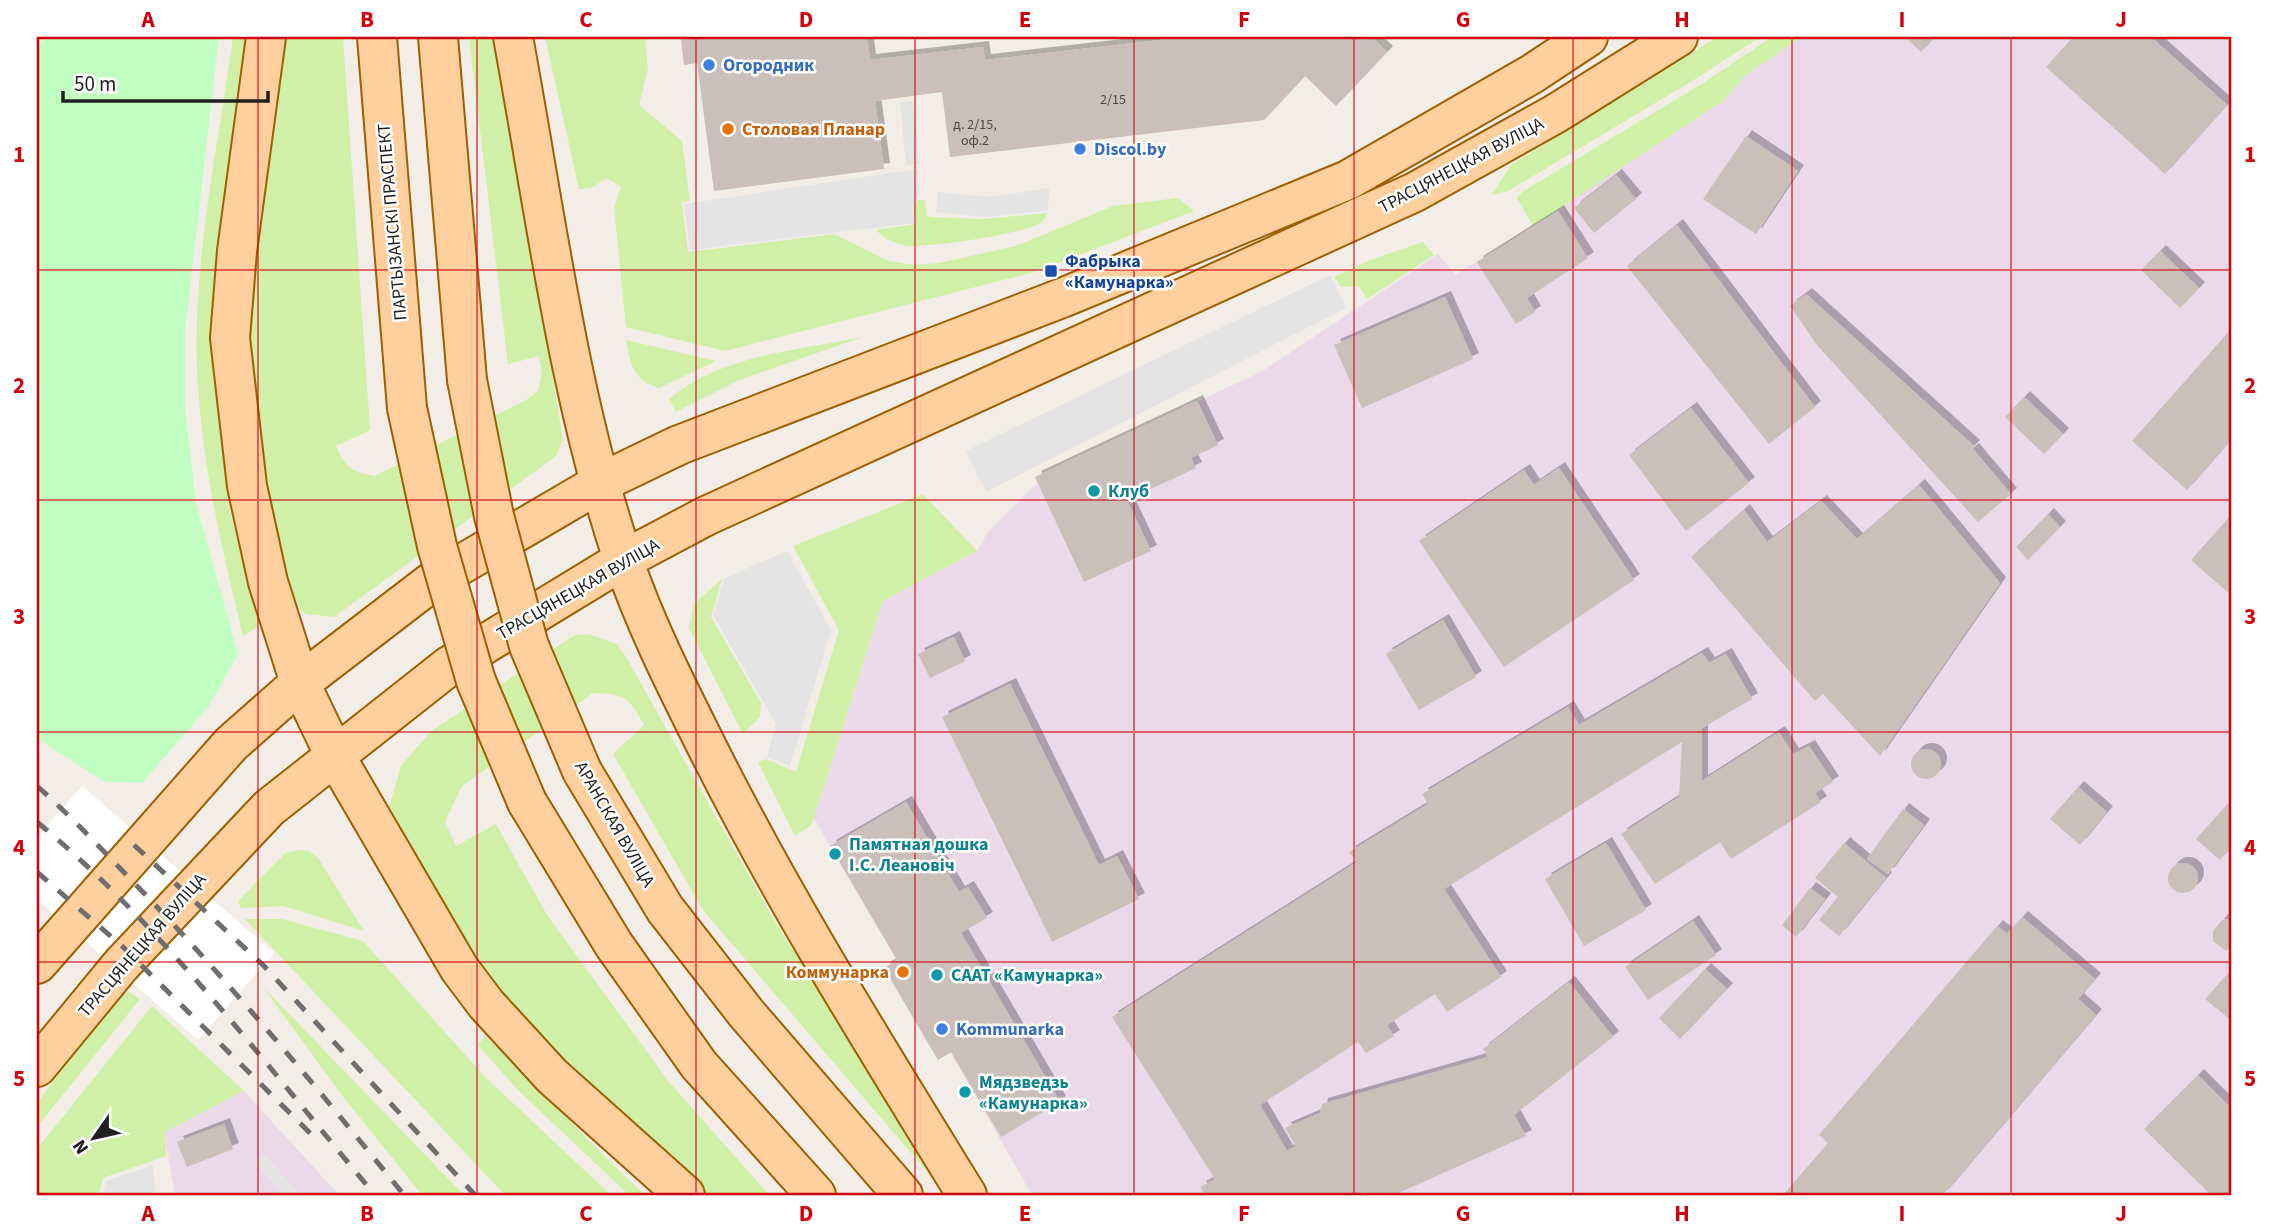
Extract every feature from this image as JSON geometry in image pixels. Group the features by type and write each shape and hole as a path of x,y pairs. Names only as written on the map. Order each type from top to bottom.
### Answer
{"main road":[{"path":"266,37 237,251 230,338 247,485 268,582 300,682 334,754 459,968 486,1004 552,1076 685,1195"},
{"name":"ПАРТЫЗАНСКІ ПРАСПЕКТ","path":"377,37 408,408 437,546 476,681 527,802 614,945 699,1065 817,1195"},
{"name":"АРАНСКАЯ ВУЛІЦА","path":"438,37 467,380 494,516 529,646 582,771 665,909 746,1013 903,1195"},
{"path":"513,37 580,398 623,560 647,625 788,902 967,1195"},
{"path":"37,964 231,744 300,682 433,581 602,482 679,445 1217,237 1378,164 1532,74 1588,37"},
{"name":"ТРАСЦЯНЕЦКАЯ ВУЛІЦА","path":"37,1067 121,965 269,808 334,754 449,666 623,560 706,516 1415,192 1555,114 1678,37"},
{"path":"1217,237 1235,275"}],"shaded area":[{"path":"1801,37 2232,37 2232,1195 1032,1195 951,1053 938,1060 884,968 897,960 814,818 883,601 977,551 988,532 1037,483 1035,477 1261,372 1438,254 1456,275 1723,101 1745,76"},
{"path":"913,101 919,164 906,165 900,102"},
{"path":"917,169 919,193 912,211 915,223 690,250 684,204"},
{"path":"1049,188 1048,211 984,217 936,212 938,192 989,197"},
{"path":"1330,275 1346,308 986,492 966,451"},
{"path":"787,551 831,630 790,766 767,757 776,724 713,615 725,578"},
{"path":"244,1091 339,1195 175,1195 164,1132"},
{"path":"264,1154 301,1195 284,1195 254,1162"},
{"path":"153,1165 156,1195 103,1195 106,1181"}],"green space":[{"path":"46,37 219,37 185,331 185,409 196,503 238,654 209,706 142,783 105,782 37,738 37,46"},
{"path":"233,37 248,37 221,257 219,415 228,503 259,626 243,636 221,543 204,449 197,343 198,299 207,211"},
{"path":"278,37 343,37 370,430 336,446 343,459 360,473 375,476 526,400 538,391 542,373 539,356 508,364 469,37 497,37 563,440 556,456 334,617 305,614 286,594 259,467 246,315"},
{"path":"545,37 645,37 648,68 639,105 682,141 690,201 682,202 688,252 834,234 888,261 914,265 939,263 1016,246 1113,206 1178,198 1194,211 1035,272 725,351 626,327 614,207 621,187 607,178 591,188 579,189"},
{"path":"1717,37 1760,37 1697,78 1508,191 1492,195 1511,165"},
{"path":"1772,37 1801,37 1745,76 1723,101 1533,226 1517,198 1522,192 1700,85"},
{"path":"917,200 925,200 927,216 933,217 983,219 1048,213 1042,222 1032,227 978,239 937,244 900,244 887,239 876,230 916,224 913,211"},
{"path":"1423,242 1434,255 1367,299 1359,286 1341,287 1334,277 1373,259"},
{"path":"863,337 739,380 676,412 669,399 689,384 736,363"},
{"path":"626,340 716,361 659,388 638,376 629,356"},
{"path":"923,494 977,551 883,601 814,818 811,825 795,836 758,762 766,759 796,772 839,630 793,546"},
{"path":"722,579 711,617 761,703 760,717 743,734 689,628 694,604"},
{"path":"588,634 617,644 626,657 776,923 947,1195 703,910 613,754 644,725 624,698 593,693 462,786 445,822 456,846 496,824 547,915 669,1082 769,1195 710,1195 686,1177 565,1065 500,989 427,886 387,814 401,766 430,732 575,635"},
{"path":"309,851 318,858 364,931 283,906 241,908 238,901 285,853"},
{"path":"245,919 282,919 363,941 486,1078 611,1195 505,1195"},
{"path":"263,987 464,1195 422,1195 341,1094"},
{"path":"122,988 140,999 37,1127 37,1103"},
{"path":"152,1006 244,1091 165,1132 166,1156 103,1178 99,1195 37,1195 37,1149"},
{"path":"485,1036 645,1195 629,1195 518,1090 478,1045"}],"pier":[{"path":"82,786 274,953 198,1040 37,899 37,838"}],"building":[{"path":"867,37 870,60 983,47 985,60 1187,37 1371,37 1387,52 1336,106 1305,76 1264,120 950,157 942,92 875,101 884,169 714,191 697,63 684,65 681,39"},
{"path":"1905,37 1935,37 1921,52"},
{"path":"2073,37 2151,37 2227,105 2165,174 2046,67"},
{"path":"1746,136 1798,171 1756,234 1703,199"},
{"path":"1616,175 1636,199 1594,233 1574,208"},
{"path":"1558,211 1588,258 1527,298 1535,312 1516,324 1477,262"},
{"path":"1677,225 1815,407 1769,444 1627,266"},
{"path":"2160,251 2199,288 2180,308 2141,270"},
{"path":"1806,294 1974,446 1958,462 1973,449 2011,494 1978,522 1817,345 1790,306"},
{"path":"1445,297 1473,359 1362,408 1334,345"},
{"path":"2232,328 2232,438 2187,490 2132,441"},
{"path":"2024,397 2063,434 2044,454 2005,417"},
{"name":"Клуб","path":"1197,401 1218,445 1191,458 1196,468 1127,500 1151,551 1084,582 1035,477"},
{"path":"1691,408 1749,483 1686,531 1629,455"},
{"path":"1559,468 1634,580 1504,667 1419,541 1524,470 1534,485"},
{"path":"1919,485 2000,583 1880,756 1823,694 1815,701 1691,557 1744,510 1767,542 1821,501 1857,539"},
{"path":"2048,514 2060,527 2028,560 2016,547"},
{"path":"2232,514 2232,596 2191,560"},
{"path":"1443,620 1476,677 1419,710 1386,654"},
{"path":"954,637 965,661 930,678 918,654"},
{"path":"1702,653 1709,663 1726,654 1752,699 1702,728 1702,781 1779,732 1793,754 1809,746 1833,782 1815,793 1821,802 1731,859 1720,842 1655,884 1621,834 1679,797 1682,742 1444,889 1501,977 1447,1012 1435,994 1387,1025 1394,1036 1366,1053 1358,1042 1260,1105 1287,1151 1296,1146 1285,1128 1320,1113 1322,1104 1488,1057 1483,1049 1569,982 1613,1037 1514,1115 1526,1136 1394,1195 1367,1195 1365,1192 1357,1195 1205,1195 1200,1187 1215,1179 1112,1017 1357,862 1349,852 1428,804 1422,794 1568,707 1579,725"},
{"path":"1010,684 1099,865 1117,856 1139,899 1052,942 942,717"},
{"path":"1926,749 1937,753 1941,764 1937,775 1926,779 1915,775 1911,764 1915,753"},
{"path":"2078,787 2107,812 2080,845 2050,819"},
{"path":"2232,799 2232,846 2220,860 2196,839"},
{"name":"СААТ «Камунарка»","path":"906,802 959,892 968,887 987,918 961,933 1060,1102 1001,1137 951,1052 938,1060 884,968 897,960 830,846"},
{"path":"1903,809 1924,825 1888,874 1867,859"},
{"path":"1606,843 1646,910 1584,946 1545,879"},
{"path":"1844,843 1886,878 1839,936 1819,920 1838,897 1815,878"},
{"path":"2183,863 2194,867 2198,878 2194,889 2183,893 2172,889 2168,878 2172,867"},
{"path":"1810,888 1825,899 1796,937 1782,925"},
{"path":"2022,917 2095,979 2078,999 2096,1015 1943,1195 1783,1195 1828,1143 1819,1135 1997,926 2007,934"},
{"path":"2232,919 2232,949 2225,950 2213,941 2213,931 2222,920"},
{"path":"1693,921 1716,955 1648,1000 1625,967"},
{"path":"1705,969 1727,989 1680,1039 1659,1018"},
{"path":"2232,969 2232,1021 2205,999"},
{"path":"2198,1075 2232,1109 2232,1195 2211,1195 2144,1129"},
{"path":"224,1124 233,1149 187,1167 177,1142"}],"railway":[{"path":"37,786 174,925 308,1078 404,1195"},
{"path":"37,822 128,906 171,953 375,1195"},
{"path":"134,845 263,965 475,1195"},
{"path":"37,872 122,946 317,1140"}],"place":[{"name":"Огородник","path":"709,65"},
{"name":"Столовая Планар","path":"728,129"},
{"name":"Discol.by","path":"1080,149"},
{"name":"Фабрыка «Камунарка»","path":"1051,271"},
{"name":"Клуб","path":"1094,491"},
{"name":"Памятная дошка І.С. Леановіч","path":"835,854"},
{"name":"Коммунарка","path":"903,972"},
{"name":"СААТ «Камунарка»","path":"937,975"},
{"name":"Kommunarka","path":"942,1029"},
{"name":"Мядзведзь «Камунарка»","path":"965,1092"}]}
